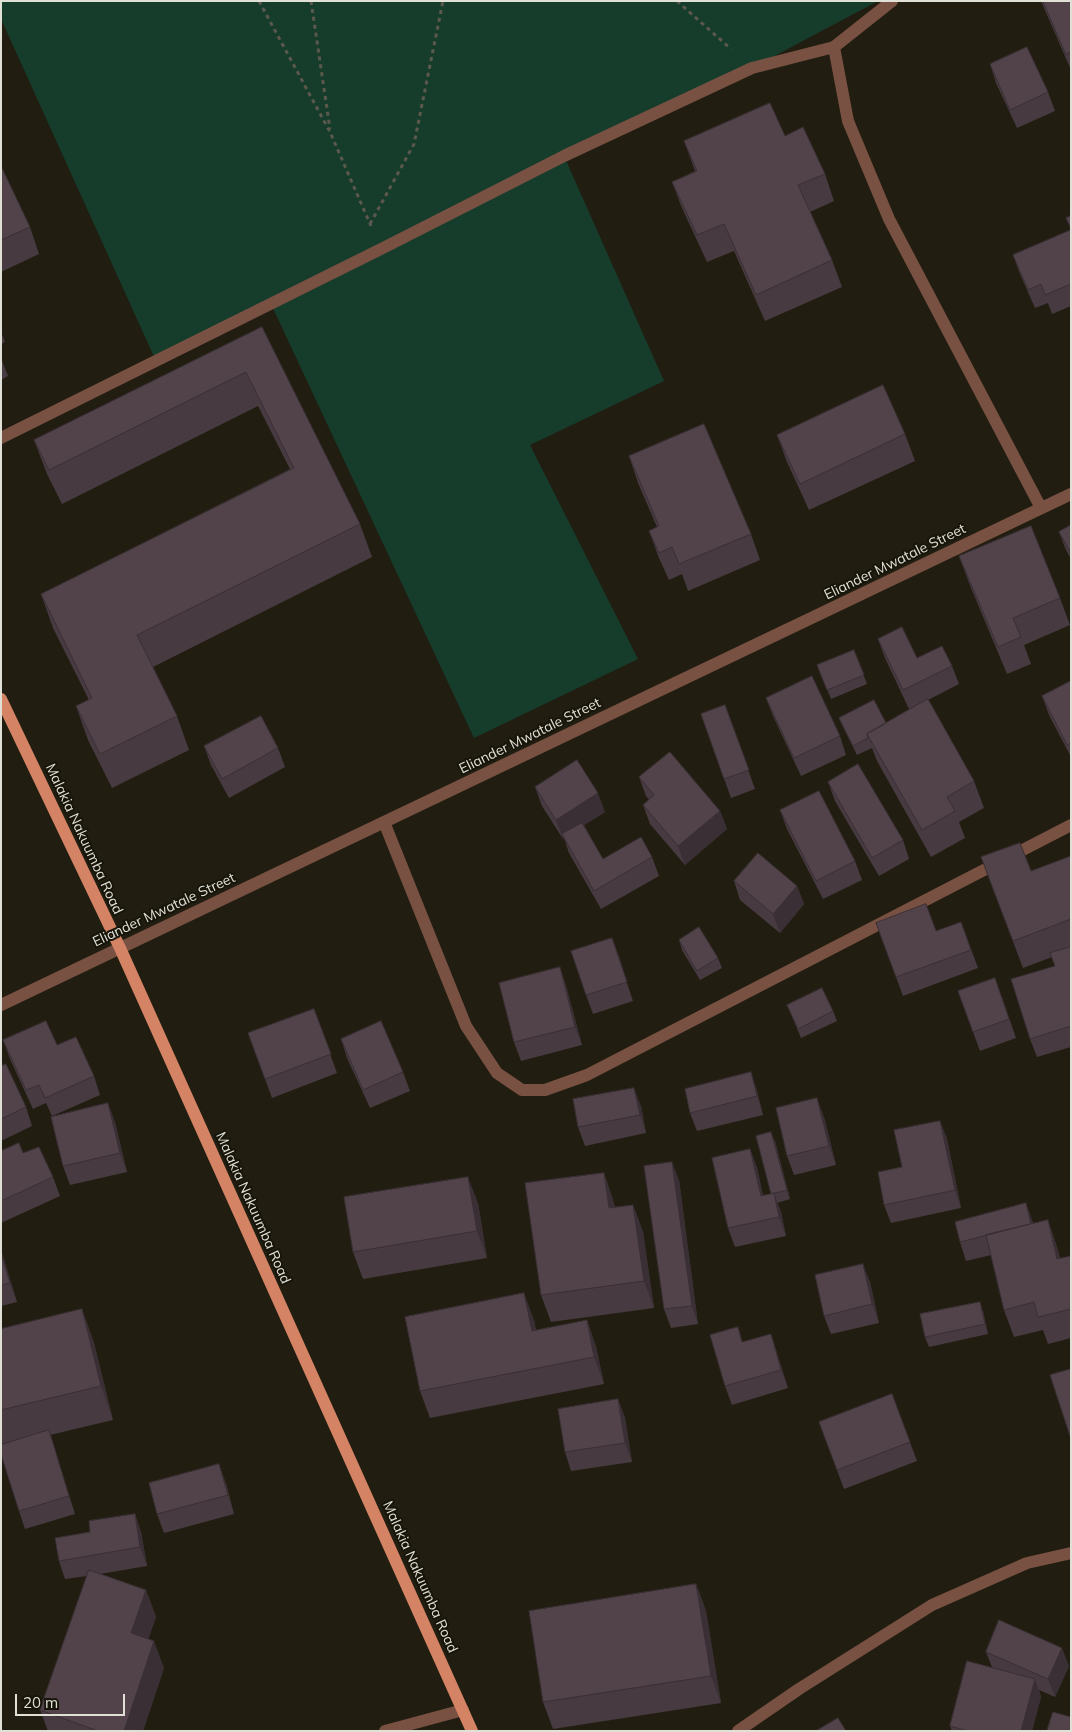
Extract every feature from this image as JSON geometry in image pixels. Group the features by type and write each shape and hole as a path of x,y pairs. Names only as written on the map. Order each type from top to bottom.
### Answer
{"main road":[{"name":"Malakia Nakuumba Road","path":"1,699 120,948 472,1731"}],"street":[{"path":"1,438 564,156 752,68 834,48 892,1"},
{"path":"834,48 848,121 889,219 1041,508"},
{"name":"Eliander Mwatale Street","path":"1,1005 1071,494"},
{"path":"384,822 466,1026 497,1072 522,1090 546,1090 587,1075 1071,825"},
{"path":"738,1731 799,1689 932,1605 1027,1563 1071,1553"},
{"path":"385,1731 463,1710"}],"path":[{"path":"259,1 330,132 370,224 385,247"},
{"path":"311,1 330,132"},
{"path":"370,224 414,144 443,1"},
{"path":"677,1 752,68"}],"green space":[{"path":"1,1 878,1 752,68 564,156 664,381 530,445 638,659 474,738 271,304 156,361 1,19"}],"building":[{"path":"1043,1 1071,1 1071,52 1066,54"},
{"path":"1027,47 1048,92 1010,110 990,64"},
{"path":"770,103 785,136 803,127 825,174 798,185 832,260 756,295 724,224 697,235 672,182 697,171 684,141"},
{"path":"1,166 30,227 1,240"},
{"path":"1071,216 1071,228 1066,218"},
{"path":"1071,230 1071,284 1045,295 1041,284 1028,290 1013,255"},
{"path":"262,327 360,524 137,635 177,716 100,754 76,706 92,698 41,594 294,468 246,372 49,470 34,440"},
{"path":"883,385 905,434 800,484 777,435"},
{"path":"704,424 751,534 679,564 672,547 659,553 649,531 659,526 629,456"},
{"path":"1071,525 1071,553 1059,532"},
{"path":"1031,526 1060,598 1013,618 1021,637 998,647 959,556"},
{"path":"902,627 917,658 942,646 952,666 903,690 878,639"},
{"path":"854,650 864,675 827,690 817,665"},
{"path":"812,676 840,736 794,758 766,698"},
{"path":"1071,681 1071,743 1067,745 1042,696"},
{"path":"928,699 974,781 947,797 955,811 922,830 867,734"},
{"path":"874,700 886,723 867,734 868,738 853,746 839,718"},
{"path":"725,705 749,770 724,779 701,714"},
{"path":"261,716 278,748 222,779 204,746"},
{"path":"670,752 720,811 678,846 643,805 654,795 639,777"},
{"path":"577,760 598,793 556,820 535,787"},
{"path":"858,764 903,840 872,858 828,782"},
{"path":"819,791 855,861 816,881 780,810"},
{"path":"582,823 603,859 641,837 652,857 594,891 562,834"},
{"path":"1020,843 1031,871 1071,856 1071,919 1013,941 981,857"},
{"path":"758,853 797,886 773,914 734,881"},
{"path":"926,904 936,931 961,922 971,950 896,977 876,923"},
{"path":"699,927 718,958 697,971 679,940"},
{"path":"612,938 627,982 586,995 571,951"},
{"path":"1071,947 1071,1026 1030,1039 1011,979 1055,966 1050,953"},
{"path":"560,967 575,1027 514,1042 499,983"},
{"path":"995,978 1009,1019 973,1032 958,991"},
{"path":"822,988 833,1011 798,1029 787,1005"},
{"path":"314,1009 331,1054 265,1079 248,1033"},
{"path":"46,1021 57,1045 76,1037 94,1076 45,1098 39,1085 26,1090 3,1040"},
{"path":"381,1021 403,1072 363,1090 341,1039"},
{"path":"6,1064 26,1107 1,1119 1,1066"},
{"path":"751,1072 757,1096 690,1113 685,1089"},
{"path":"634,1088 640,1115 578,1127 573,1099"},
{"path":"817,1098 829,1146 787,1156 776,1108"},
{"path":"108,1103 120,1153 63,1166 51,1117"},
{"path":"940,1121 955,1190 884,1205 878,1172 902,1167 894,1130"},
{"path":"771,1132 787,1190 771,1194 756,1136"},
{"path":"19,1143 23,1153 39,1147 53,1177 1,1201 1,1151"},
{"path":"750,1149 761,1196 774,1193 779,1217 728,1228 712,1158"},
{"path":"672,1162 692,1306 664,1309 644,1166"},
{"path":"604,1173 609,1208 633,1205 644,1281 541,1295 525,1183"},
{"path":"468,1177 477,1231 353,1252 344,1197"},
{"path":"1026,1203 1031,1224 960,1242 955,1222"},
{"path":"1048,1220 1057,1259 1071,1256 1071,1309 1038,1317 1034,1302 1004,1310 986,1235"},
{"path":"1,1254 10,1283 1,1285"},
{"path":"863,1264 872,1304 824,1316 815,1275"},
{"path":"524,1293 532,1331 587,1320 594,1357 420,1391 405,1317"},
{"path":"980,1302 985,1324 925,1337 920,1314"},
{"path":"82,1309 101,1386 1,1410 1,1329"},
{"path":"738,1327 742,1342 771,1334 781,1370 725,1386 710,1335"},
{"path":"1071,1369 1071,1439 1050,1375"},
{"path":"892,1394 910,1442 837,1470 819,1422"},
{"path":"618,1399 625,1443 565,1452 558,1409"},
{"path":"49,1430 69,1496 19,1511 1,1454 1,1445"},
{"path":"219,1464 228,1495 157,1514 149,1483"},
{"path":"135,1514 140,1547 59,1561 55,1538 90,1532 89,1521"},
{"path":"89,1570 146,1590 131,1633 154,1641 124,1731 98,1731 40,1710"},
{"path":"696,1584 711,1676 543,1702 529,1611"},
{"path":"999,1620 1062,1648 1048,1679 986,1652"},
{"path":"967,1661 1035,1679 1021,1731 968,1731 950,1726"},
{"path":"1053,1712 1071,1717 1071,1731 1047,1731"},
{"path":"838,1718 846,1731 816,1731"}]}
